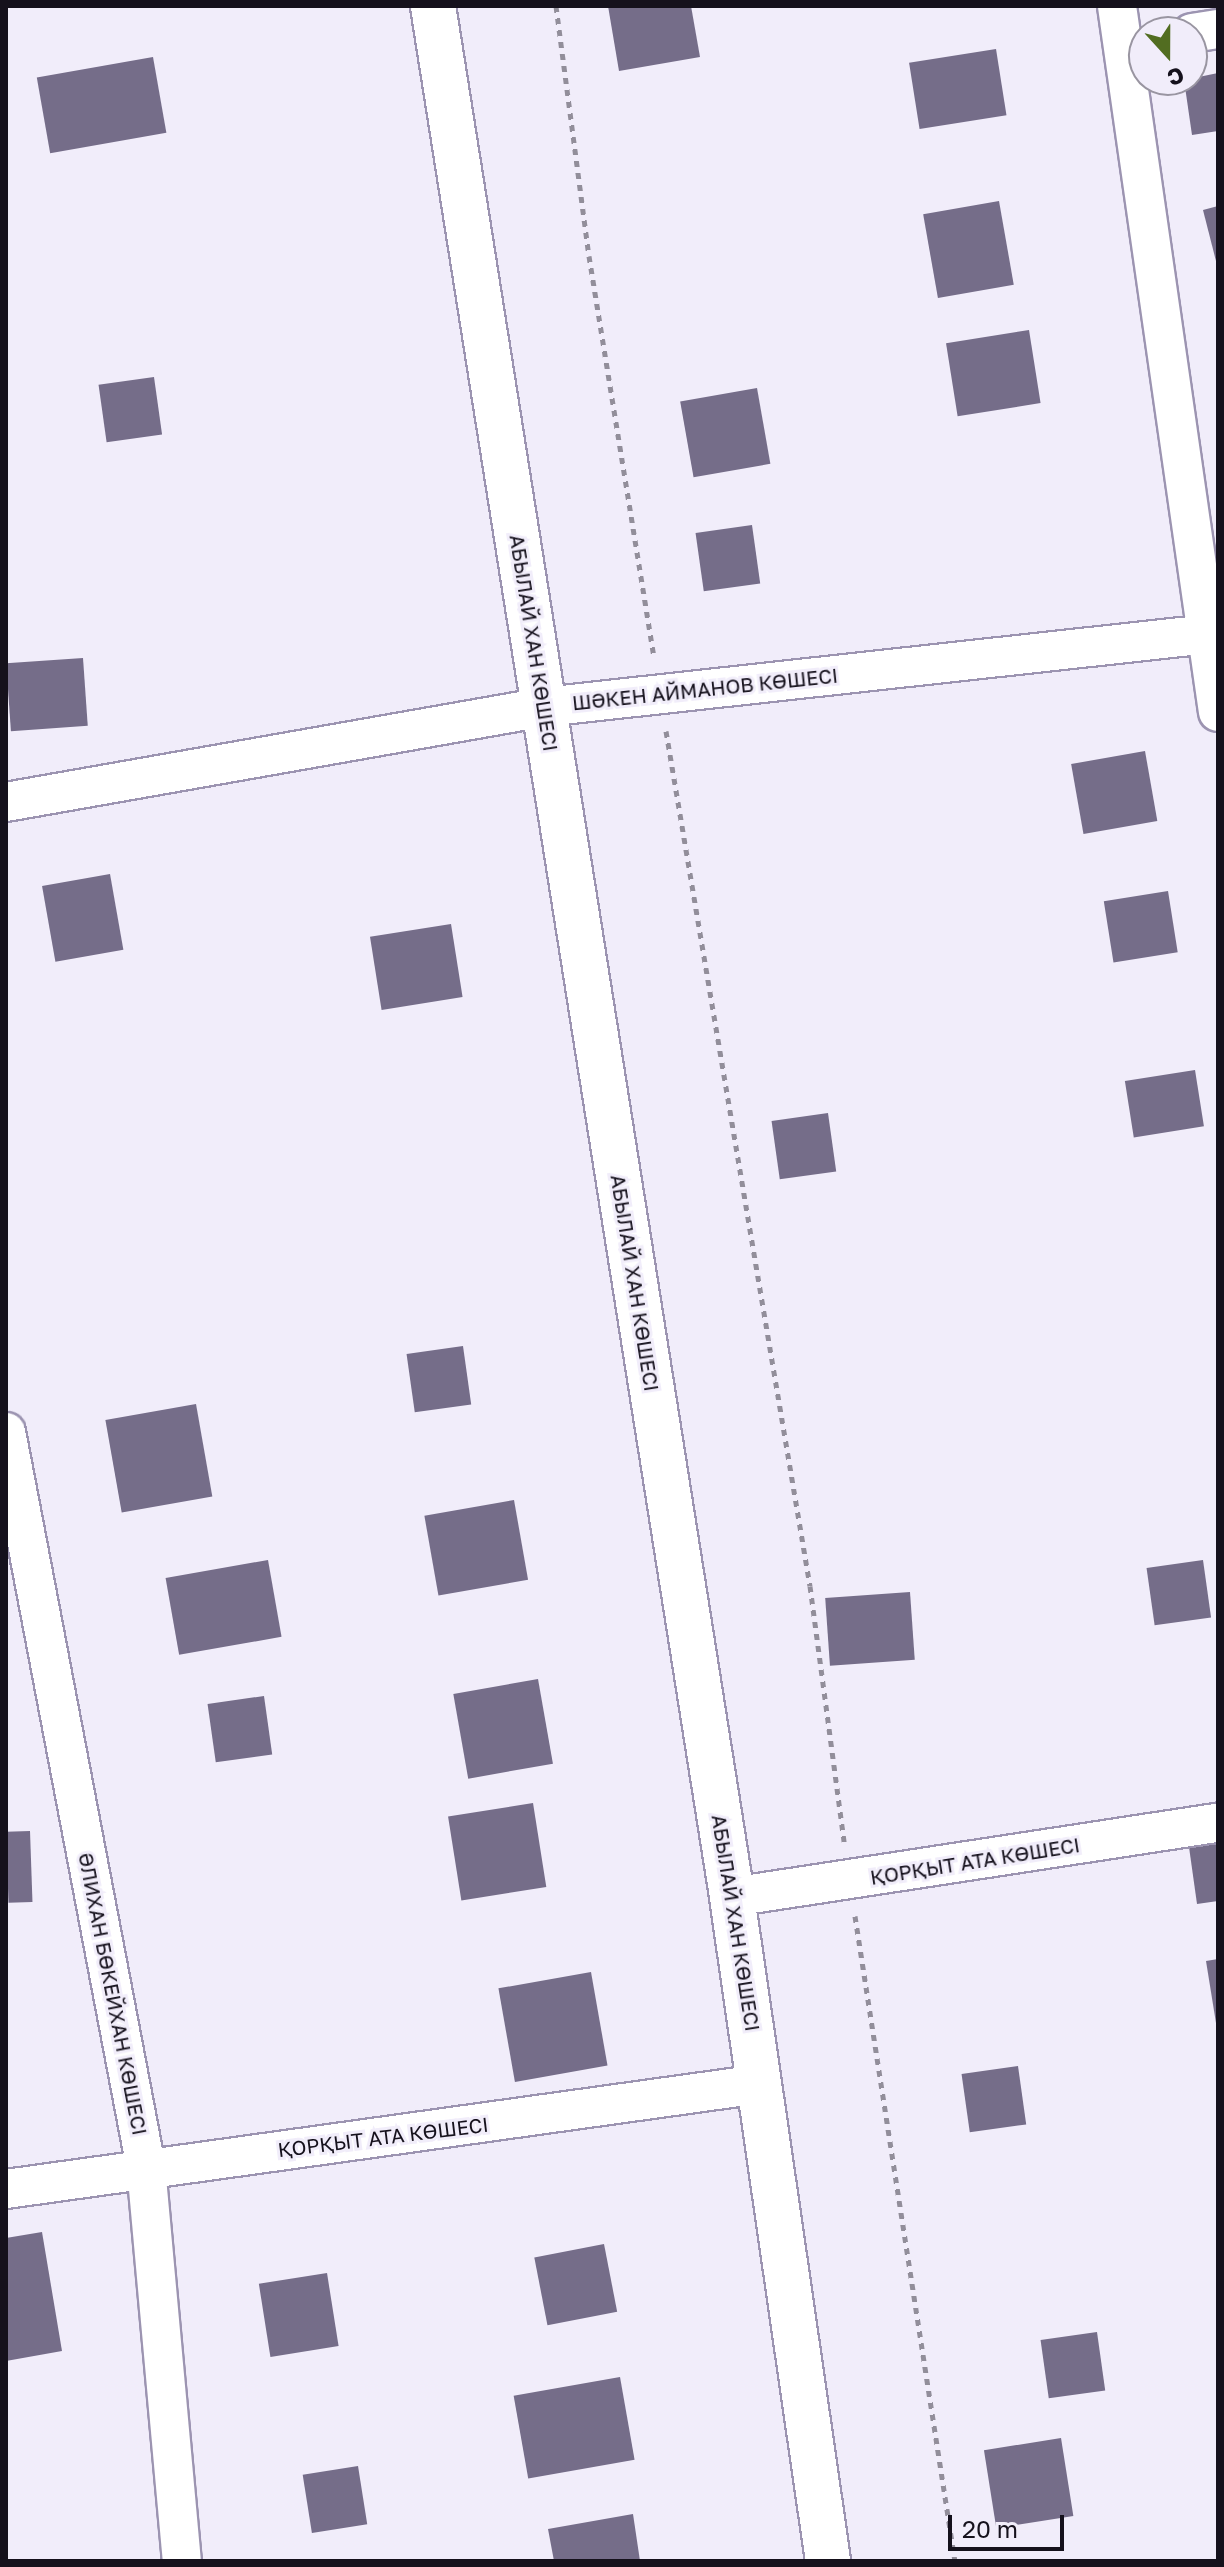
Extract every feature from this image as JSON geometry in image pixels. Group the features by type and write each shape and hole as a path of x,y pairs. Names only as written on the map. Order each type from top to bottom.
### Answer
{"street":[{"name":"АБЫЛАЙ ХАН КӨШЕСІ","path":"433,6 732,1897 828,2561"},
{"path":"1117,6 1128,29"},
{"path":"1141,96 1214,634 1218,712"},
{"name":"ШӘКЕН АЙМАНОВ КӨШЕСІ","path":"6,802 544,707 1214,634"},
{"name":"ӘЛИХАН БӨКЕЙХАН КӨШЕСІ","path":"6,1432 146,2167 182,2561"},
{"name":"ҚОРҚЫТ АТА КӨШЕСІ","path":"732,1897 1218,1823"},
{"name":"ҚОРҚЫТ АТА КӨШЕСІ","path":"6,2189 146,2167 662,2102 760,2084"}],"path":[{"path":"556,6 589,256 810,1586 849,1880 955,2561"}],"building":[{"path":"608,6 691,6 700,57 619,71"},
{"path":"996,49 1006,115 920,129 909,63"},
{"path":"153,57 166,133 50,153 37,77"},
{"path":"1218,73 1218,131 1192,135 1186,96 1208,96 1208,75"},
{"path":"999,201 1014,285 938,298 923,214"},
{"path":"1218,206 1218,265 1217,265 1203,210"},
{"path":"1029,330 1041,403 958,416 946,343"},
{"path":"154,377 162,434 107,442 99,385"},
{"path":"757,388 770,464 694,477 680,402"},
{"path":"752,525 760,583 704,591 696,533"},
{"path":"83,658 88,726 11,731 6,663"},
{"path":"1145,751 1157,821 1083,834 1071,764"},
{"path":"110,874 123,950 55,962 42,886"},
{"path":"1168,891 1178,952 1113,962 1104,901"},
{"path":"451,924 463,997 382,1010 370,937"},
{"path":"1195,1070 1204,1126 1134,1137 1125,1081"},
{"path":"828,1113 836,1171 780,1179 772,1121"},
{"path":"463,1346 471,1404 415,1412 407,1354"},
{"path":"196,1404 212,1497 122,1513 105,1420"},
{"path":"514,1500 528,1580 438,1596 424,1516"},
{"path":"268,1560 282,1637 179,1655 166,1578"},
{"path":"1203,1560 1211,1617 1155,1625 1147,1568"},
{"path":"910,1592 915,1660 830,1666 825,1598"},
{"path":"538,1679 553,1764 468,1779 453,1694"},
{"path":"264,1696 272,1754 216,1762 208,1704"},
{"path":"533,1803 546,1887 461,1900 448,1816"},
{"path":"30,1831 32,1902 8,1903 6,1832"},
{"path":"1218,1842 1218,1901 1197,1904 1189,1847"},
{"path":"1218,1959 1218,2023 1216,2023 1206,1961"},
{"path":"591,1972 607,2066 515,2082 498,1988"},
{"path":"1018,2066 1026,2124 970,2132 962,2074"},
{"path":"42,2232 62,2351 6,2361 6,2238"},
{"path":"604,2244 617,2312 547,2325 534,2258"},
{"path":"327,2273 339,2346 270,2357 259,2284"},
{"path":"1097,2332 1105,2390 1049,2398 1041,2340"},
{"path":"620,2377 635,2460 528,2478 514,2396"},
{"path":"1061,2438 1073,2516 996,2528 984,2450"},
{"path":"358,2466 367,2524 312,2533 303,2475"},
{"path":"633,2514 640,2561 554,2561 548,2529"}]}
